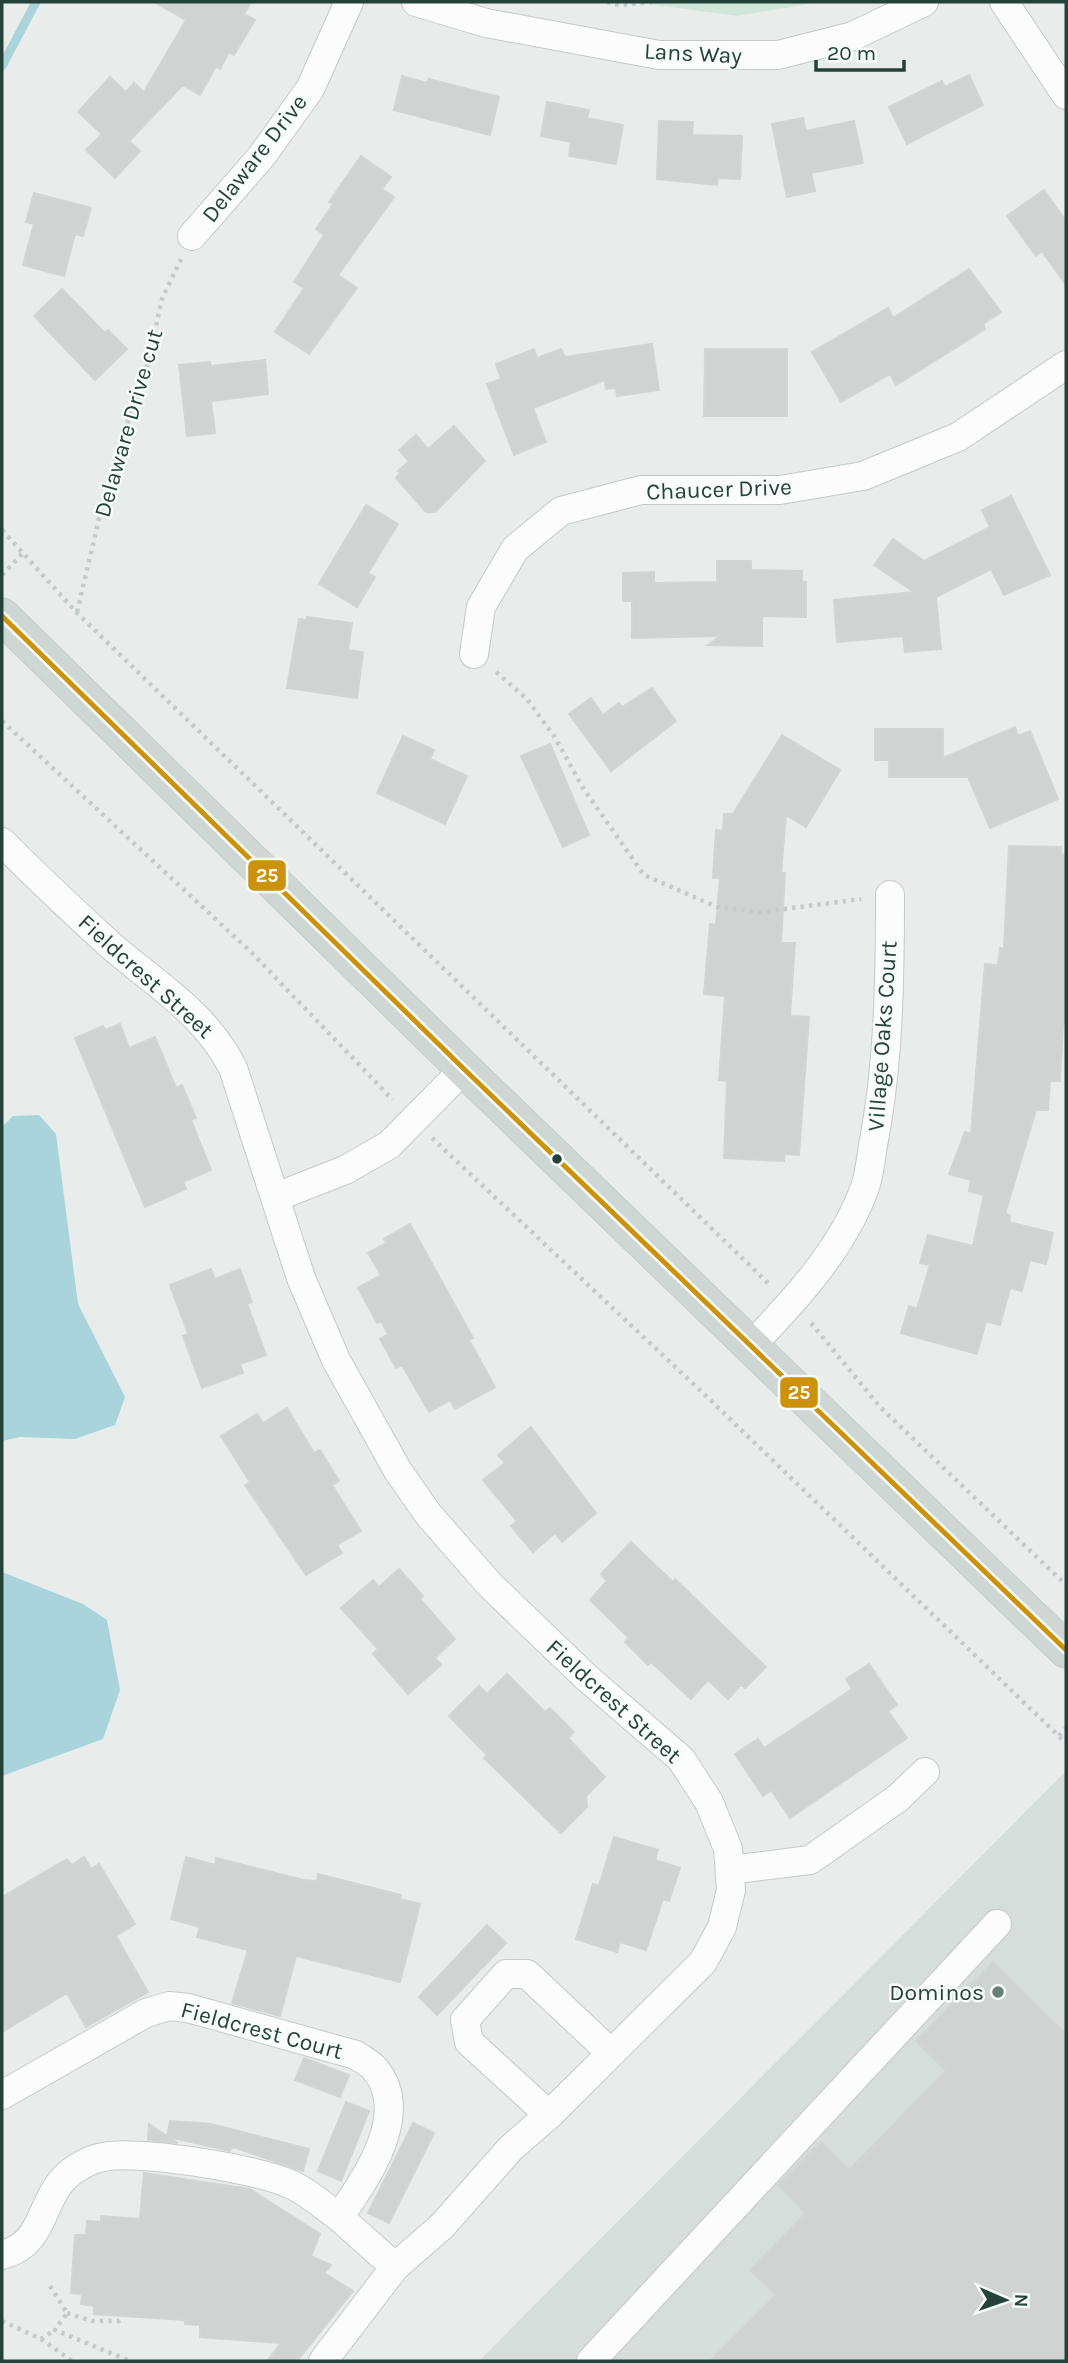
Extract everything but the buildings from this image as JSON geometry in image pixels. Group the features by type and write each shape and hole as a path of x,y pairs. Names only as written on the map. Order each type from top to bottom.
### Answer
{"main road":[{"path":"2,616 750,1347 1066,1650"}],"street":[{"name":"Delaware Drive","path":"192,236 261,157 310,89 349,2"},
{"name":"Lans Way","path":"416,2 486,23 659,55 778,55 853,36 923,2"},
{"path":"1004,2 1066,95"},
{"name":"Chaucer Drive","path":"474,654 481,607 514,549 561,511 641,491 780,490 863,476 958,437 1066,365"},
{"name":"Fieldcrest Street","path":"8,848 109,944 182,1001 221,1044 233,1068 301,1278 336,1360 398,1471 436,1524 490,1585 586,1677 681,1759 709,1802 728,1849 731,1890 722,1927 703,1962 511,2148 442,2226 395,2267"},
{"name":"Village Oaks Court","path":"750,1347 816,1272 836,1243 865,1187 881,1105 890,962 890,895"},
{"path":"276,1197 345,1170 389,1145 464,1069"},
{"path":"730,1870 810,1860 898,1798 925,1772"},
{"path":"591,2361 997,1923"},
{"path":"548,2115 469,2042 465,2020 506,1975 527,1974 611,2053"},
{"name":"Fieldcrest Court","path":"2,2095 146,2013 169,2006 188,2008 356,2055 374,2067 388,2092 390,2119 361,2186 339,2217"},
{"path":"2,2255 17,2251 35,2235 56,2186 73,2171 99,2158 130,2155 252,2172 290,2183 339,2217 395,2267 323,2361"}],"path":[{"path":"607,2 620,5 652,2"},
{"name":"Delaware Drive cut","path":"77,613 108,481 147,365 163,299 192,236"},
{"path":"2,530 77,613 764,1280"},
{"path":"2,575 23,553"},
{"path":"474,654 527,699 554,736 583,788 644,875 717,907 762,912 890,895"},
{"path":"2,721 250,951 387,1093"},
{"path":"435,1142 694,1385 1066,1743"},
{"path":"808,1320 820,1330 880,1407 1066,1585"},
{"path":"1059,1736 1066,1728"},
{"path":"50,2286 67,2313 92,2320 119,2321 123,2316"},
{"path":"41,2339 55,2330 67,2313"},
{"path":"2,2321 41,2339 72,2361"},
{"path":"55,2330 130,2361"}],"shaded area":[{"path":"1066,1771 1066,2361 479,2361"}],"green space":[{"path":"634,2 820,2 737,16"}],"water":[{"path":"39,1115 56,1134 78,1304 125,1397 115,1425 75,1439 20,1437 2,1441 2,1127 13,1116"},
{"path":"2,1572 83,1604 107,1620 120,1690 103,1739 2,1776"}],"waterway":[{"path":"2,66 36,2"}],"transit line":[{"name":"25","path":"2,616 464,1069 1066,1650"}],"place":[{"name":"Dominos","path":"998,1992"}]}
